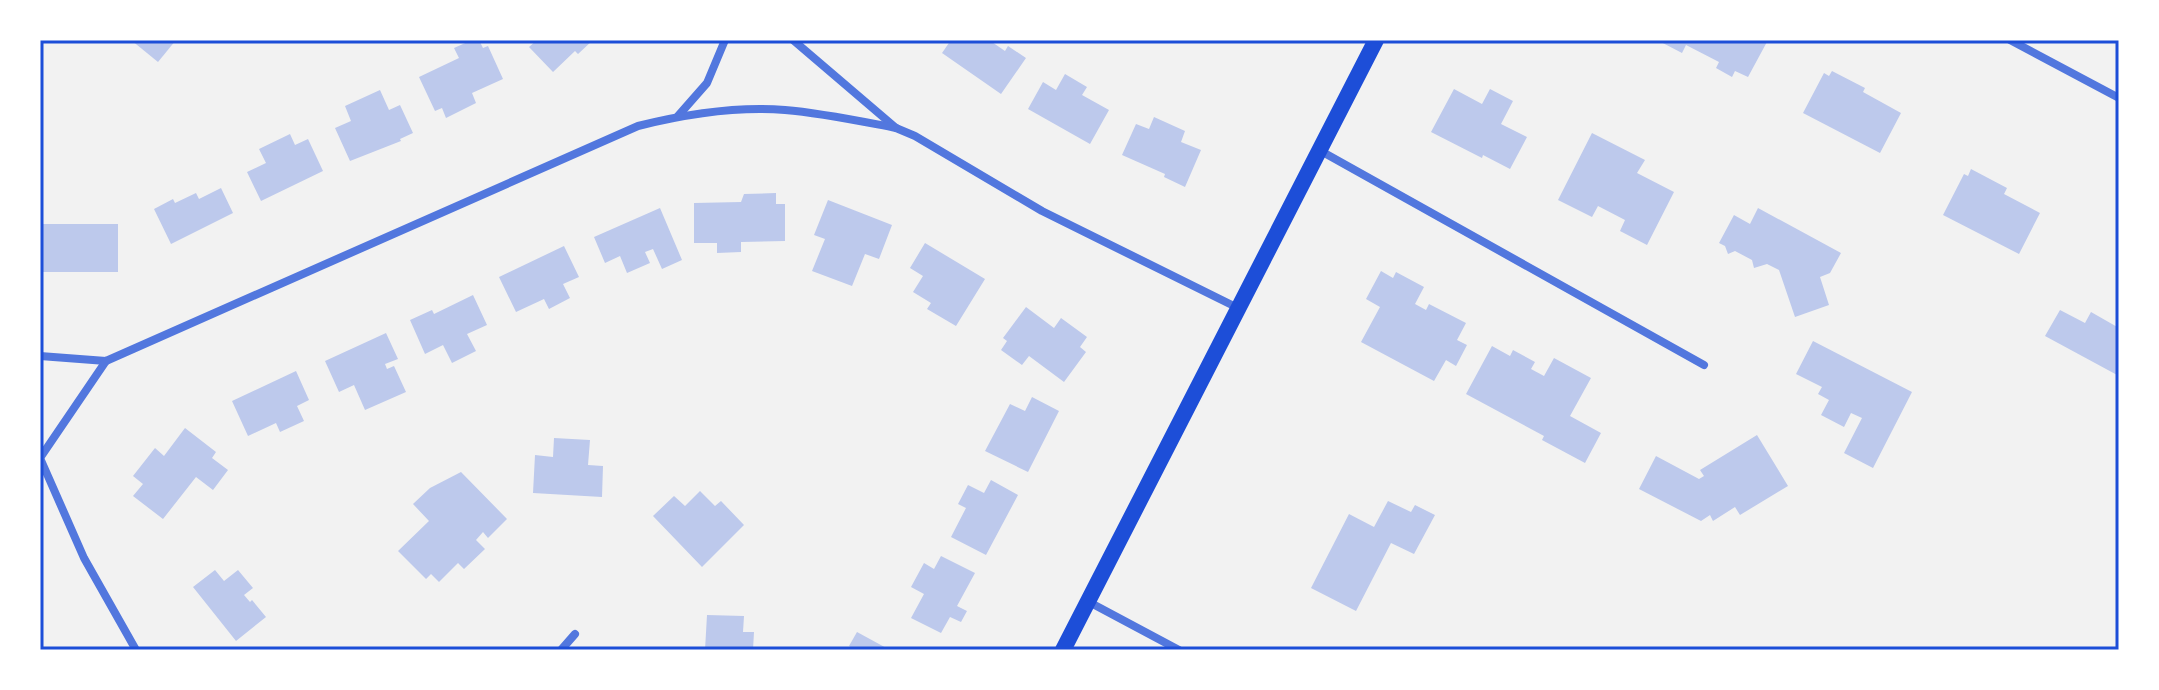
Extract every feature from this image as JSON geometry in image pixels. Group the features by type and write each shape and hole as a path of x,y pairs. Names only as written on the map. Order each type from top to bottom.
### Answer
{"main road":[{"path":"1063,650 1376,40"}],"street":[{"path":"677,116 707,83 725,40"},
{"path":"793,40 896,128"},
{"path":"2010,40 2119,98"},
{"path":"40,356 106,361 638,126 677,116 719,111 784,110 896,128 915,136 1042,211 1238,308"},
{"path":"1319,149 1704,365"},
{"path":"106,361 40,458 84,558 136,650"},
{"path":"1089,602 1179,650"},
{"path":"561,650 575,634"}],"building":[{"path":"131,40 176,40 158,62"},
{"path":"479,40 483,48 488,46 503,79 472,93 476,103 446,118 442,108 435,111 419,77 459,58 454,48"},
{"path":"537,40 593,40 578,54 575,51 553,72 529,47"},
{"path":"951,40 989,40 1005,51 1008,46 1026,58 1001,94 942,53"},
{"path":"1657,40 1768,40 1748,77 1735,71 1732,77 1716,68 1719,62 1686,45 1682,53"},
{"path":"1832,71 1865,88 1863,92 1901,113 1880,153 1803,113 1824,73 1829,76"},
{"path":"1065,74 1087,87 1082,95 1109,110 1090,144 1028,109 1043,82 1056,90"},
{"path":"1454,89 1482,104 1490,89 1513,101 1501,124 1527,137 1510,169 1431,132"},
{"path":"380,90 389,110 400,105 413,133 401,141 350,161 335,128 351,121 345,106"},
{"path":"1154,117 1185,131 1181,142 1201,150 1185,187 1164,177 1165,174 1122,155 1136,124 1149,129"},
{"path":"1592,133 1645,160 1637,173 1674,192 1647,245 1620,231 1625,220 1598,206 1592,217 1558,200"},
{"path":"290,134 295,145 308,139 323,171 261,201 247,172 266,163 259,149"},
{"path":"1971,169 2007,188 2004,194 2040,213 2019,254 1943,215 1964,174 1968,176"},
{"path":"221,188 233,213 171,244 154,209 173,199 175,203 196,193 199,199"},
{"path":"776,193 776,204 785,204 785,241 741,242 741,252 717,253 717,243 694,243 694,203 741,202 744,194"},
{"path":"828,200 892,225 879,259 865,254 852,286 812,271 825,239 814,235"},
{"path":"660,208 682,260 662,269 653,249 645,252 650,263 627,273 620,256 605,263 594,237"},
{"path":"1758,208 1841,253 1830,273 1820,277 1829,305 1795,317 1779,270 1767,264 1754,268 1752,260 1735,251 1728,254 1725,246 1719,243 1734,215 1750,224"},
{"path":"40,224 118,224 118,272 40,272"},
{"path":"925,243 985,279 956,326 927,309 931,303 913,292 923,276 910,268"},
{"path":"564,246 579,277 563,284 570,298 549,309 544,299 516,312 499,277"},
{"path":"1381,271 1393,278 1396,272 1424,287 1415,304 1426,310 1429,304 1466,323 1457,340 1467,345 1456,366 1446,360 1434,381 1361,342 1380,307 1366,299"},
{"path":"473,295 487,325 467,334 476,351 452,363 443,345 425,354 410,320 432,310 434,314"},
{"path":"1026,307 1054,328 1061,318 1087,337 1080,347 1086,352 1064,382 1029,356 1022,365 1001,350 1007,341 1003,338"},
{"path":"2060,310 2085,323 2091,312 2119,328 2119,376 2045,336"},
{"path":"386,333 398,359 385,364 387,369 394,366 406,392 365,410 354,385 339,392 325,361"},
{"path":"1813,341 1912,392 1873,468 1844,453 1862,418 1851,413 1844,427 1821,415 1829,400 1818,394 1822,387 1796,374"},
{"path":"1492,346 1510,356 1513,350 1535,362 1531,369 1544,376 1554,358 1591,378 1570,416 1601,433 1585,463 1542,440 1544,436 1466,394"},
{"path":"296,371 309,400 297,406 304,421 280,432 276,423 248,436 232,401"},
{"path":"1032,397 1059,411 1028,472 985,451 1010,404 1025,411"},
{"path":"185,428 216,452 212,458 228,470 213,490 196,477 163,519 133,496 143,484 133,476 155,448 164,456"},
{"path":"1757,435 1788,486 1740,515 1735,507 1713,521 1710,515 1701,521 1639,489 1656,456 1699,479 1704,476 1700,470"},
{"path":"554,438 590,440 588,465 603,466 602,497 533,493 535,455 553,457"},
{"path":"461,472 507,519 488,538 483,532 476,540 485,549 464,569 458,563 439,582 431,574 426,579 398,551 429,521 413,504 430,488"},
{"path":"991,480 1018,495 986,555 951,537 966,508 958,504 968,485 984,493"},
{"path":"700,491 715,506 721,501 744,525 702,567 653,516 674,496 685,506"},
{"path":"1388,501 1411,512 1415,505 1435,515 1414,554 1391,543 1356,611 1311,588 1349,514 1374,527"},
{"path":"941,556 975,573 957,606 967,611 961,622 950,617 941,633 911,618 924,594 911,587 924,563 934,569"},
{"path":"215,570 224,581 238,570 253,588 244,595 266,617 236,641 193,587"},
{"path":"707,615 744,616 743,632 754,632 753,650 705,650"},
{"path":"857,632 890,650 854,650 849,646"}]}
